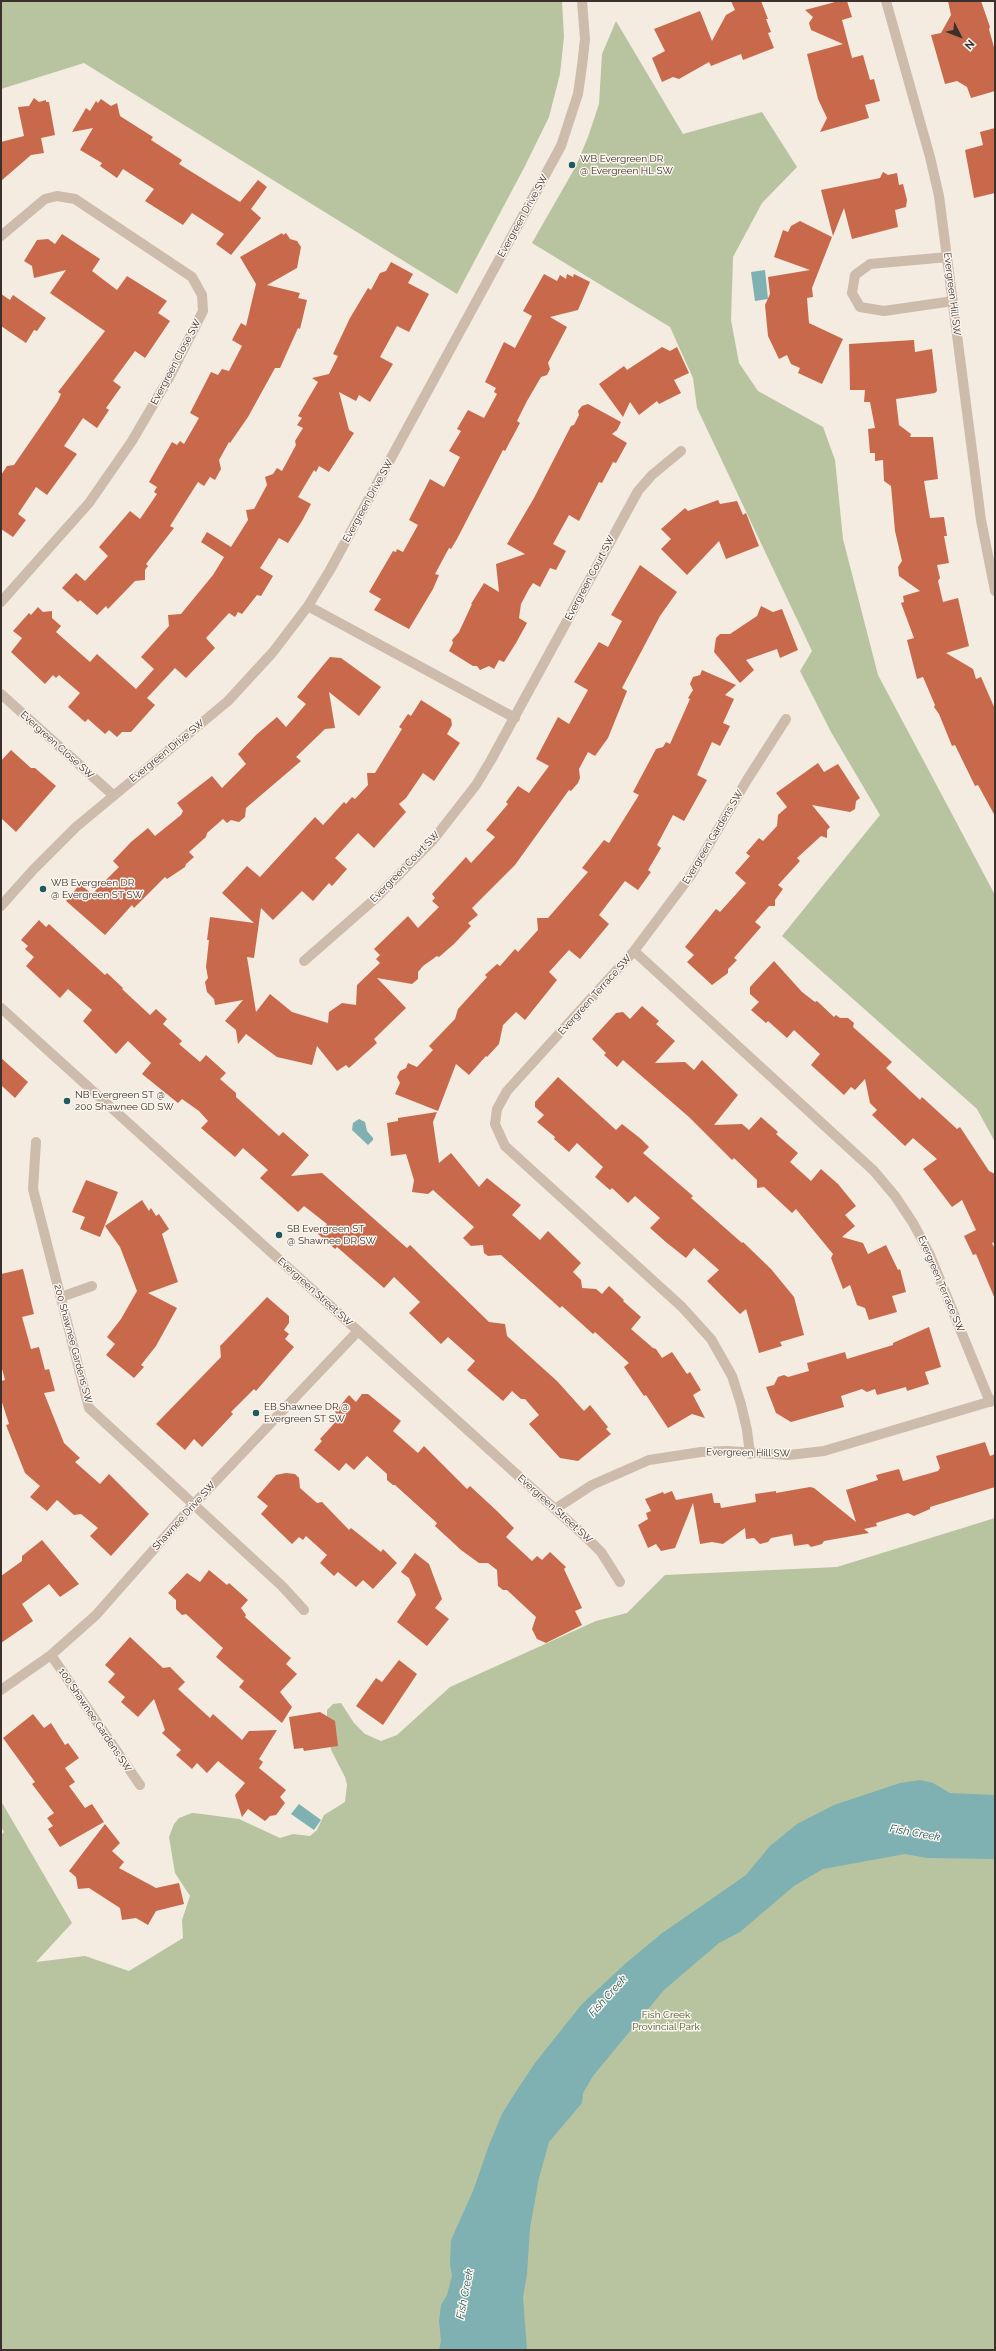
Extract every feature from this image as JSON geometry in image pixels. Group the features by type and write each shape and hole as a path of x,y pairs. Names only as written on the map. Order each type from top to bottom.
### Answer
{"street":[{"name":"Evergreen Drive SW","path":"1,906 70,832 228,701 273,652 308,606 330,570 561,146 578,94 585,39 584,1"},
{"name":"Evergreen Hill SW","path":"886,1 930,157 948,257 981,520 995,591"},
{"name":"Evergreen Close SW","path":"1,236 45,199 57,196 75,199 192,277 202,295 202,311 177,362 132,442 89,503 1,602"},
{"path":"948,257 870,264 855,276 852,293 860,307 884,312 953,301"},
{"name":"Evergreen Court SW","path":"304,961 376,898 433,840 476,785 515,718 638,491 652,475 681,451"},
{"path":"308,606 515,718"},
{"name":"Evergreen Close SW","path":"1,694 113,795"},
{"name":"Evergreen Gardens SW","path":"634,951 691,875 747,780 786,719"},
{"name":"Evergreen Terrace SW","path":"750,1454 747,1430 736,1390 722,1356 707,1334 682,1307 505,1146 495,1124 497,1108 507,1091 634,951 874,1171 895,1196 914,1223 930,1253 992,1401"},
{"name":"Evergreen Street SW","path":"1,1008 555,1509 601,1552 620,1582"},
{"name":"200 Shawnee Gardens SW","path":"36,1142 33,1189 89,1408 282,1586 304,1610"},
{"path":"61,1297 92,1286"},
{"name":"Shawnee Drive SW","path":"1,1690 51,1654 96,1615 193,1505 358,1331"},
{"name":"Evergreen Hill SW","path":"555,1509 592,1485 649,1460 701,1452 727,1451 750,1454 789,1455 824,1452 992,1401"},
{"name":"100 Shawnee Gardens SW","path":"51,1654 140,1785"}],"green space":[{"path":"1,1 562,1 564,37 560,74 549,117 525,166 457,294 84,63 1,89"},
{"path":"616,21 683,134 762,112 797,167 762,203 733,257 731,320 739,363 758,391 823,427 835,460 843,539 878,675 995,895 995,1142 977,1109 782,936 880,815 831,732 800,671 812,651 697,408 693,378 670,327 532,243 576,166 588,137 599,104 602,54"},
{"name":"Fish Creek Provincial Park","path":"995,1518 995,2350 1,2350 1,1835 4,1832 1,1826 1,1801 72,1923 36,1962 85,1956 129,1971 183,1938 182,1920 190,1896 175,1873 169,1837 174,1824 179,1818 192,1813 239,1819 280,1838 293,1834 310,1836 317,1830 324,1815 345,1802 347,1785 345,1777 331,1750 327,1718 327,1710 333,1704 341,1703 354,1723 365,1734 381,1741 397,1735 450,1687 596,1621 627,1613 665,1575 837,1567"}],"water":[{"path":"765,270 768,299 755,301 751,272"},
{"path":"359,1119 365,1122 367,1131 373,1138 368,1145 352,1130 353,1123"},
{"name":"Fish Creek","path":"920,1780 933,1783 950,1793 995,1795 995,1859 927,1858 905,1854 823,1869 794,1886 740,1932 719,1943 664,1990 593,2076 583,2093 582,2103 549,2142 539,2178 530,2228 527,2274 523,2297 527,2350 439,2350 441,2341 439,2321 441,2305 447,2295 452,2276 450,2264 451,2240 473,2191 489,2145 502,2114 517,2090 535,2063 582,2004 625,1964 661,1934 746,1875 770,1846 797,1824 834,1805 900,1783"},
{"path":"299,1804 321,1820 314,1830 291,1814"}],"building":[{"path":"731,1 761,1 768,19 766,19 771,32 768,33 774,48 743,60 741,54 711,66 709,62 679,79 673,77 662,82 652,58 665,51 654,29 700,11 712,41 726,15 735,10"},
{"path":"839,1 847,1 852,17 842,20 852,58 863,55 870,80 874,79 880,101 865,105 869,118 820,132 827,118 818,99 807,54 843,44 811,30 809,23 813,17 805,10"},
{"path":"948,1 981,1 990,27 989,29 995,51 995,91 971,98 967,87 957,81 945,84 931,35 941,33 951,15"},
{"path":"34,98 39,102 46,100 46,102 49,102 55,135 41,138 44,153 31,155 1,181 1,142 24,136 18,107 29,106"},
{"path":"101,99 111,106 117,103 120,116 153,137 151,140 182,160 179,164 240,202 258,180 267,187 251,209 261,218 231,255 216,244 224,234 192,213 183,225 145,201 154,189 123,169 117,178 100,166 102,163 80,150 93,128 72,132 86,108 90,111 96,101 98,103"},
{"path":"995,128 995,193 974,198 965,150 983,145 980,132"},
{"path":"883,172 888,175 897,173 899,185 903,184 907,200 906,207 895,210 898,227 852,239 844,208 833,236 821,190 880,178"},
{"path":"800,221 832,237 812,288 813,297 807,298 809,323 843,339 822,384 798,373 800,368 791,364 787,355 779,359 768,336 765,305 770,294 768,277 810,270 774,257 783,230 788,232 791,226"},
{"path":"282,233 283,235 286,233 290,239 297,241 301,247 297,268 267,285 300,293 298,298 307,300 300,329 298,328 280,368 275,368 248,417 230,443 229,442 219,460 221,469 215,480 210,477 204,486 198,482 170,526 174,528 146,564 148,566 145,570 145,580 135,581 108,609 106,606 97,615 80,600 78,602 62,588 76,573 85,581 108,556 99,547 130,511 140,519 157,494 154,492 157,487 149,482 172,442 177,445 180,441 184,444 199,418 190,413 211,372 218,375 222,369 229,371 242,346 232,340 241,323 246,326 256,284 240,257"},
{"path":"62,234 100,259 92,271 117,290 127,276 167,301 158,313 170,321 145,358 135,351 113,381 121,387 106,408 109,410 97,428 83,418 64,446 77,454 47,495 36,487 18,514 26,520 13,537 1,529 1,475 7,466 14,465 58,401 61,394 58,392 105,331 50,293 66,270 34,278 32,266 24,261 37,240 48,239 55,244"},
{"path":"391,262 413,274 408,283 429,294 409,332 397,326 380,357 393,364 370,402 359,395 356,401 339,392 349,430 354,433 329,472 319,466 316,472 314,470 298,497 311,504 288,543 279,538 260,568 273,576 261,596 257,595 242,614 238,612 235,617 229,613 206,638 215,648 186,678 175,668 147,698 155,705 131,732 122,732 117,737 109,730 105,734 88,719 85,722 68,707 80,693 59,675 56,678 53,675 45,684 11,652 22,638 13,631 29,613 31,615 38,607 43,612 52,611 52,618 61,626 56,632 90,662 97,654 136,689 154,669 141,657 169,626 168,615 181,614 213,575 224,557 201,542 207,532 231,547 248,520 246,510 254,509 267,485 265,477 273,474 277,468 282,471 296,445 295,441 303,428 297,425 302,418 298,416 318,382 312,378 329,374 338,356 333,354 350,318 368,288 371,290 380,273 386,271"},
{"path":"544,274 557,281 560,275 566,279 567,274 573,277 574,274 590,282 578,310 550,317 567,327 548,363 550,369 547,375 541,377 527,401 517,421 520,423 505,451 503,450 457,539 451,549 449,548 435,574 439,575 433,589 409,629 374,610 381,599 369,592 393,551 396,552 397,549 403,552 418,525 409,520 430,479 444,487 460,457 449,451 461,431 457,429 468,410 484,418 497,394 494,392 496,388 485,382 504,342 515,348 532,316 523,311"},
{"path":"1,294 10,300 13,295 46,318 37,331 34,330 26,343 1,326"},
{"path":"914,340 915,352 932,349 937,391 935,393 896,399 899,425 911,434 910,437 933,437 938,479 924,481 930,518 944,517 947,536 944,536 949,563 937,565 940,578 938,581 943,602 958,598 969,646 946,653 973,669 976,679 981,677 995,709 995,816 978,785 975,786 955,745 952,746 939,714 934,707 935,705 923,677 917,679 907,640 914,638 901,603 904,602 903,596 920,591 899,576 898,567 902,561 895,531 891,486 884,481 883,460 875,461 875,453 870,453 868,429 875,428 870,402 864,402 865,390 850,390 849,344"},
{"path":"662,347 670,351 677,347 689,373 674,380 681,393 659,404 657,401 639,415 630,402 623,417 599,384 624,366 627,370"},
{"path":"588,404 621,422 617,430 612,434 627,443 616,463 613,462 602,483 599,482 579,521 569,515 553,544 566,551 556,570 550,568 540,587 533,583 529,589 521,604 519,618 527,623 504,662 499,660 494,669 489,666 480,670 477,666 473,666 449,651 453,643 452,640 459,632 471,604 484,583 499,592 496,564 525,554 507,544 534,498 571,426 574,425 579,415 578,411 582,406"},
{"path":"718,500 720,504 737,501 743,515 746,513 759,546 726,559 719,541 687,575 661,549 671,539 661,529 685,508 688,511"},
{"path":"640,565 677,592 660,616 622,688 627,691 608,738 595,756 588,752 579,769 580,778 578,783 571,791 569,790 515,865 472,908 478,915 468,923 471,926 454,944 439,957 437,956 423,966 418,972 418,979 412,984 377,978 406,1008 374,1039 377,1043 349,1068 346,1065 337,1071 317,1046 312,1065 277,1057 246,1034 238,1044 236,1030 225,1021 243,1000 215,1005 214,999 207,992 205,982 208,978 206,967 210,917 254,923 222,893 247,866 260,877 315,817 323,825 344,802 346,804 352,797 355,799 368,785 367,773 375,773 402,729 399,727 408,714 411,716 421,700 451,719 452,725 447,734 460,743 434,781 423,773 406,798 399,804 406,812 374,848 358,833 335,858 347,869 332,886 329,883 313,901 302,891 273,920 261,908 254,958 247,957 256,1012 270,994 292,1012 328,1023 329,1012 342,1003 356,1005 357,985 380,963 376,959 380,955 374,949 408,916 418,928 439,907 432,901 435,898 432,894 466,857 471,863 495,837 486,830 508,804 506,802 518,786 529,793 549,766 536,759 558,717 569,724 588,690 574,682 599,642 608,647 622,621 611,615"},
{"path":"761,606 773,612 782,609 798,650 780,658 777,649 746,660 754,670 740,683 714,652 716,638 720,634 730,634 757,616"},
{"path":"330,657 341,658 381,687 359,716 329,692 335,728 325,729 296,757 301,761 246,808 245,817 239,822 231,820 227,823 223,819 207,833 206,837 189,852 194,857 186,864 185,867 167,879 165,877 134,908 132,905 105,935 66,901 80,884 92,894 119,867 113,861 131,842 148,828 155,836 181,815 183,811 177,803 212,776 222,788 246,764 238,754 256,735 277,717 286,727 306,704 297,697"},
{"path":"702,670 736,685 725,695 734,699 723,723 730,726 720,746 712,742 697,775 707,780 684,821 673,815 657,845 661,848 648,870 651,872 638,890 625,881 599,915 609,924 580,959 569,950 549,972 557,980 525,1020 516,1012 503,1025 499,1044 469,1075 456,1064 438,1111 395,1094 400,1083 397,1077 400,1071 406,1068 408,1063 417,1067 433,1050 429,1046 455,1019 458,1009 487,977 485,975 497,964 500,966 515,949 518,952 538,930 537,918 548,918 588,872 582,868 604,840 609,843 639,795 633,792 656,749 663,747 666,742 670,744 690,699 688,698 693,690 690,684 693,677 700,675"},
{"path":"11,750 31,768 35,768 56,786 16,832 1,818 1,761"},
{"path":"818,763 824,772 838,764 860,798 856,801 855,809 850,812 812,805 830,827 827,830 827,838 821,836 797,858 800,861 778,885 783,889 775,900 775,906 769,906 755,922 761,927 734,958 737,960 728,969 728,973 712,985 687,962 694,955 685,947 716,909 720,912 746,883 735,873 750,856 746,853 759,838 763,841 777,826 778,815 787,807 776,793"},
{"path":"39,920 46,927 49,924 105,975 107,973 150,1015 156,1009 167,1019 163,1024 182,1041 179,1044 200,1062 206,1055 226,1073 220,1079 236,1093 236,1097 279,1136 283,1132 309,1155 291,1176 322,1173 407,1248 410,1245 489,1322 505,1324 507,1336 557,1381 584,1411 590,1405 608,1427 606,1429 611,1434 578,1461 560,1458 529,1424 539,1415 525,1399 521,1399 512,1391 503,1401 467,1370 475,1361 448,1337 441,1344 409,1313 420,1302 394,1277 384,1288 337,1247 335,1249 318,1234 327,1224 304,1206 298,1212 260,1178 268,1170 243,1148 235,1157 201,1128 208,1121 199,1111 182,1099 178,1103 142,1074 151,1063 128,1041 116,1054 83,1021 92,1010 68,989 60,998 26,966 34,957 25,949 28,946 21,940"},
{"path":"774,961 802,992 815,1002 817,1001 834,1017 836,1015 840,1018 848,1018 854,1023 853,1027 892,1062 886,1068 920,1100 922,1097 957,1129 960,1127 989,1171 995,1174 995,1242 992,1243 995,1249 995,1299 976,1254 973,1255 964,1236 976,1230 962,1200 952,1207 923,1169 937,1159 913,1138 905,1146 872,1115 877,1110 870,1103 865,1079 855,1090 851,1087 844,1095 811,1065 820,1054 794,1030 787,1038 768,1021 766,1023 751,1010 759,1002 750,994 750,987"},
{"path":"642,1006 659,1021 656,1024 675,1041 655,1063 685,1062 694,1070 702,1060 738,1095 714,1125 742,1124 749,1130 761,1117 778,1132 776,1134 798,1153 790,1162 811,1181 821,1169 838,1184 856,1206 845,1215 855,1226 842,1237 863,1243 868,1254 886,1245 898,1270 900,1269 906,1292 892,1296 897,1312 869,1320 865,1308 857,1305 850,1285 843,1289 831,1258 833,1254 796,1209 792,1213 764,1187 757,1188 757,1180 734,1158 732,1160 689,1117 623,1060 617,1067 604,1055 606,1053 592,1039 616,1013 623,1012 630,1019"},
{"path":"1,1058 28,1082 15,1098 1,1085"},
{"path":"558,1077 616,1130 622,1124 641,1139 649,1147 643,1153 693,1196 691,1198 742,1243 743,1242 771,1269 794,1297 804,1335 780,1342 782,1346 759,1353 746,1309 740,1314 707,1281 719,1270 694,1248 686,1258 667,1243 650,1228 660,1218 635,1196 628,1203 612,1188 610,1190 595,1177 603,1167 577,1143 569,1152 554,1139 555,1137 537,1122 544,1115 535,1107 535,1102"},
{"path":"437,1112 433,1122 439,1163 451,1153 479,1187 487,1178 521,1205 512,1215 540,1240 548,1231 581,1263 573,1272 581,1280 582,1288 596,1289 602,1294 609,1286 624,1300 623,1301 641,1317 631,1329 656,1349 662,1358 672,1352 687,1374 690,1372 701,1390 693,1395 705,1418 692,1414 668,1428 646,1395 644,1396 624,1367 629,1363 595,1332 593,1334 562,1306 560,1308 501,1255 488,1256 484,1253 483,1245 471,1246 463,1238 474,1227 433,1190 428,1194 412,1192 414,1180 406,1154 391,1156 387,1123 398,1121 398,1118"},
{"path":"86,1180 118,1192 100,1237 80,1229 85,1217 72,1212"},
{"path":"142,1200 149,1211 151,1208 156,1216 159,1214 169,1229 162,1234 178,1282 148,1293 177,1308 156,1346 141,1365 144,1367 134,1378 106,1355 115,1344 107,1337 121,1319 137,1291 120,1247 105,1226"},
{"path":"23,1269 34,1314 22,1317 31,1349 39,1347 45,1370 49,1369 55,1391 44,1393 64,1443 80,1458 75,1462 100,1484 109,1474 149,1514 111,1556 90,1536 98,1528 81,1514 74,1515 57,1500 47,1511 30,1497 40,1486 25,1473 6,1425 9,1424 1,1399 1,1381 5,1380 1,1365 1,1274"},
{"path":"267,1297 289,1316 289,1323 284,1330 289,1334 285,1339 294,1347 256,1391 254,1389 231,1412 233,1414 202,1447 194,1439 185,1450 156,1424 221,1357 220,1346"},
{"path":"929,1327 941,1367 925,1372 929,1384 907,1391 906,1387 877,1395 875,1389 867,1392 862,1389 841,1396 844,1407 791,1422 776,1413 766,1387 774,1385 778,1377 784,1375 788,1377 809,1371 807,1363 845,1352 847,1359 893,1345 893,1343"},
{"path":"362,1394 368,1394 401,1421 393,1431 418,1453 424,1446 467,1489 470,1486 497,1511 514,1528 506,1537 532,1561 537,1556 542,1560 550,1552 566,1567 564,1569 582,1608 575,1611 582,1625 546,1643 537,1639 532,1629 536,1617 507,1590 503,1590 498,1586 497,1570 488,1563 479,1563 461,1550 435,1526 437,1523 395,1485 387,1480 387,1474 367,1456 354,1470 346,1463 339,1471 314,1450 322,1441 320,1439 340,1417 335,1412 349,1395 356,1402"},
{"path":"985,1442 990,1456 995,1454 995,1487 930,1507 930,1509 914,1516 908,1513 876,1523 877,1526 864,1529 869,1533 824,1541 822,1544 811,1547 808,1544 794,1546 792,1534 771,1538 768,1542 760,1544 754,1538 746,1539 745,1528 723,1544 712,1542 700,1544 693,1503 675,1548 661,1551 656,1544 648,1548 638,1525 648,1519 646,1513 651,1511 645,1499 663,1492 664,1494 672,1491 676,1500 712,1493 714,1503 720,1503 721,1508 756,1502 755,1494 776,1491 776,1493 810,1487 814,1488 856,1522 846,1490 878,1480 876,1475 899,1469 903,1481 938,1471 940,1468 936,1456"},
{"path":"286,1473 295,1474 299,1478 300,1488 317,1503 322,1502 349,1530 351,1528 381,1552 383,1549 397,1563 373,1589 363,1580 356,1587 338,1572 334,1576 320,1563 327,1555 306,1536 303,1540 299,1537 292,1544 261,1514 268,1506 257,1497 276,1475"},
{"path":"42,1540 79,1584 60,1597 49,1584 22,1604 33,1621 1,1643 1,1576 22,1561 22,1556"},
{"path":"415,1553 429,1564 442,1599 435,1608 449,1619 427,1646 397,1622 416,1595 409,1578 401,1572"},
{"path":"209,1570 227,1585 229,1583 248,1600 241,1608 246,1615 245,1617 291,1658 286,1664 297,1674 280,1692 292,1707 282,1723 239,1687 244,1681 216,1657 223,1648 186,1614 182,1615 176,1609 176,1600 168,1593 187,1573 200,1582"},
{"path":"130,1637 163,1668 170,1667 185,1682 178,1689 210,1718 213,1714 242,1740 249,1731 277,1730 259,1759 263,1762 259,1768 286,1790 280,1797 285,1803 276,1815 270,1816 265,1821 248,1809 242,1817 235,1795 245,1783 218,1761 207,1773 197,1763 192,1769 176,1755 181,1750 162,1733 165,1730 154,1699 138,1717 121,1702 125,1697 108,1682 115,1674 105,1665"},
{"path":"399,1660 417,1674 383,1725 356,1706 376,1678 382,1682"},
{"path":"320,1712 335,1721 338,1746 304,1751 303,1748 294,1749 289,1717"},
{"path":"33,1714 44,1728 51,1723 65,1745 68,1743 79,1758 65,1768 75,1782 69,1786 85,1808 92,1804 104,1822 60,1847 48,1829 53,1826 47,1818 54,1813 32,1784 35,1782 3,1738"},
{"path":"105,1824 120,1843 112,1851 124,1862 119,1868 156,1888 179,1883 184,1904 156,1911 148,1925 136,1918 122,1920 120,1908 89,1888 78,1889 76,1877 69,1871"}],"place":[{"name":"WB Evergreen DR @ Evergreen HL SW","path":"572,165"},
{"name":"WB Evergreen DR @ Evergreen ST SW","path":"43,889"},
{"name":"NB Evergreen ST @ 200 Shawnee GD SW","path":"67,1101"},
{"name":"SB Evergreen ST @ Shawnee DR SW","path":"279,1235"},
{"name":"EB Shawnee DR @ Evergreen ST SW","path":"256,1413"}]}
